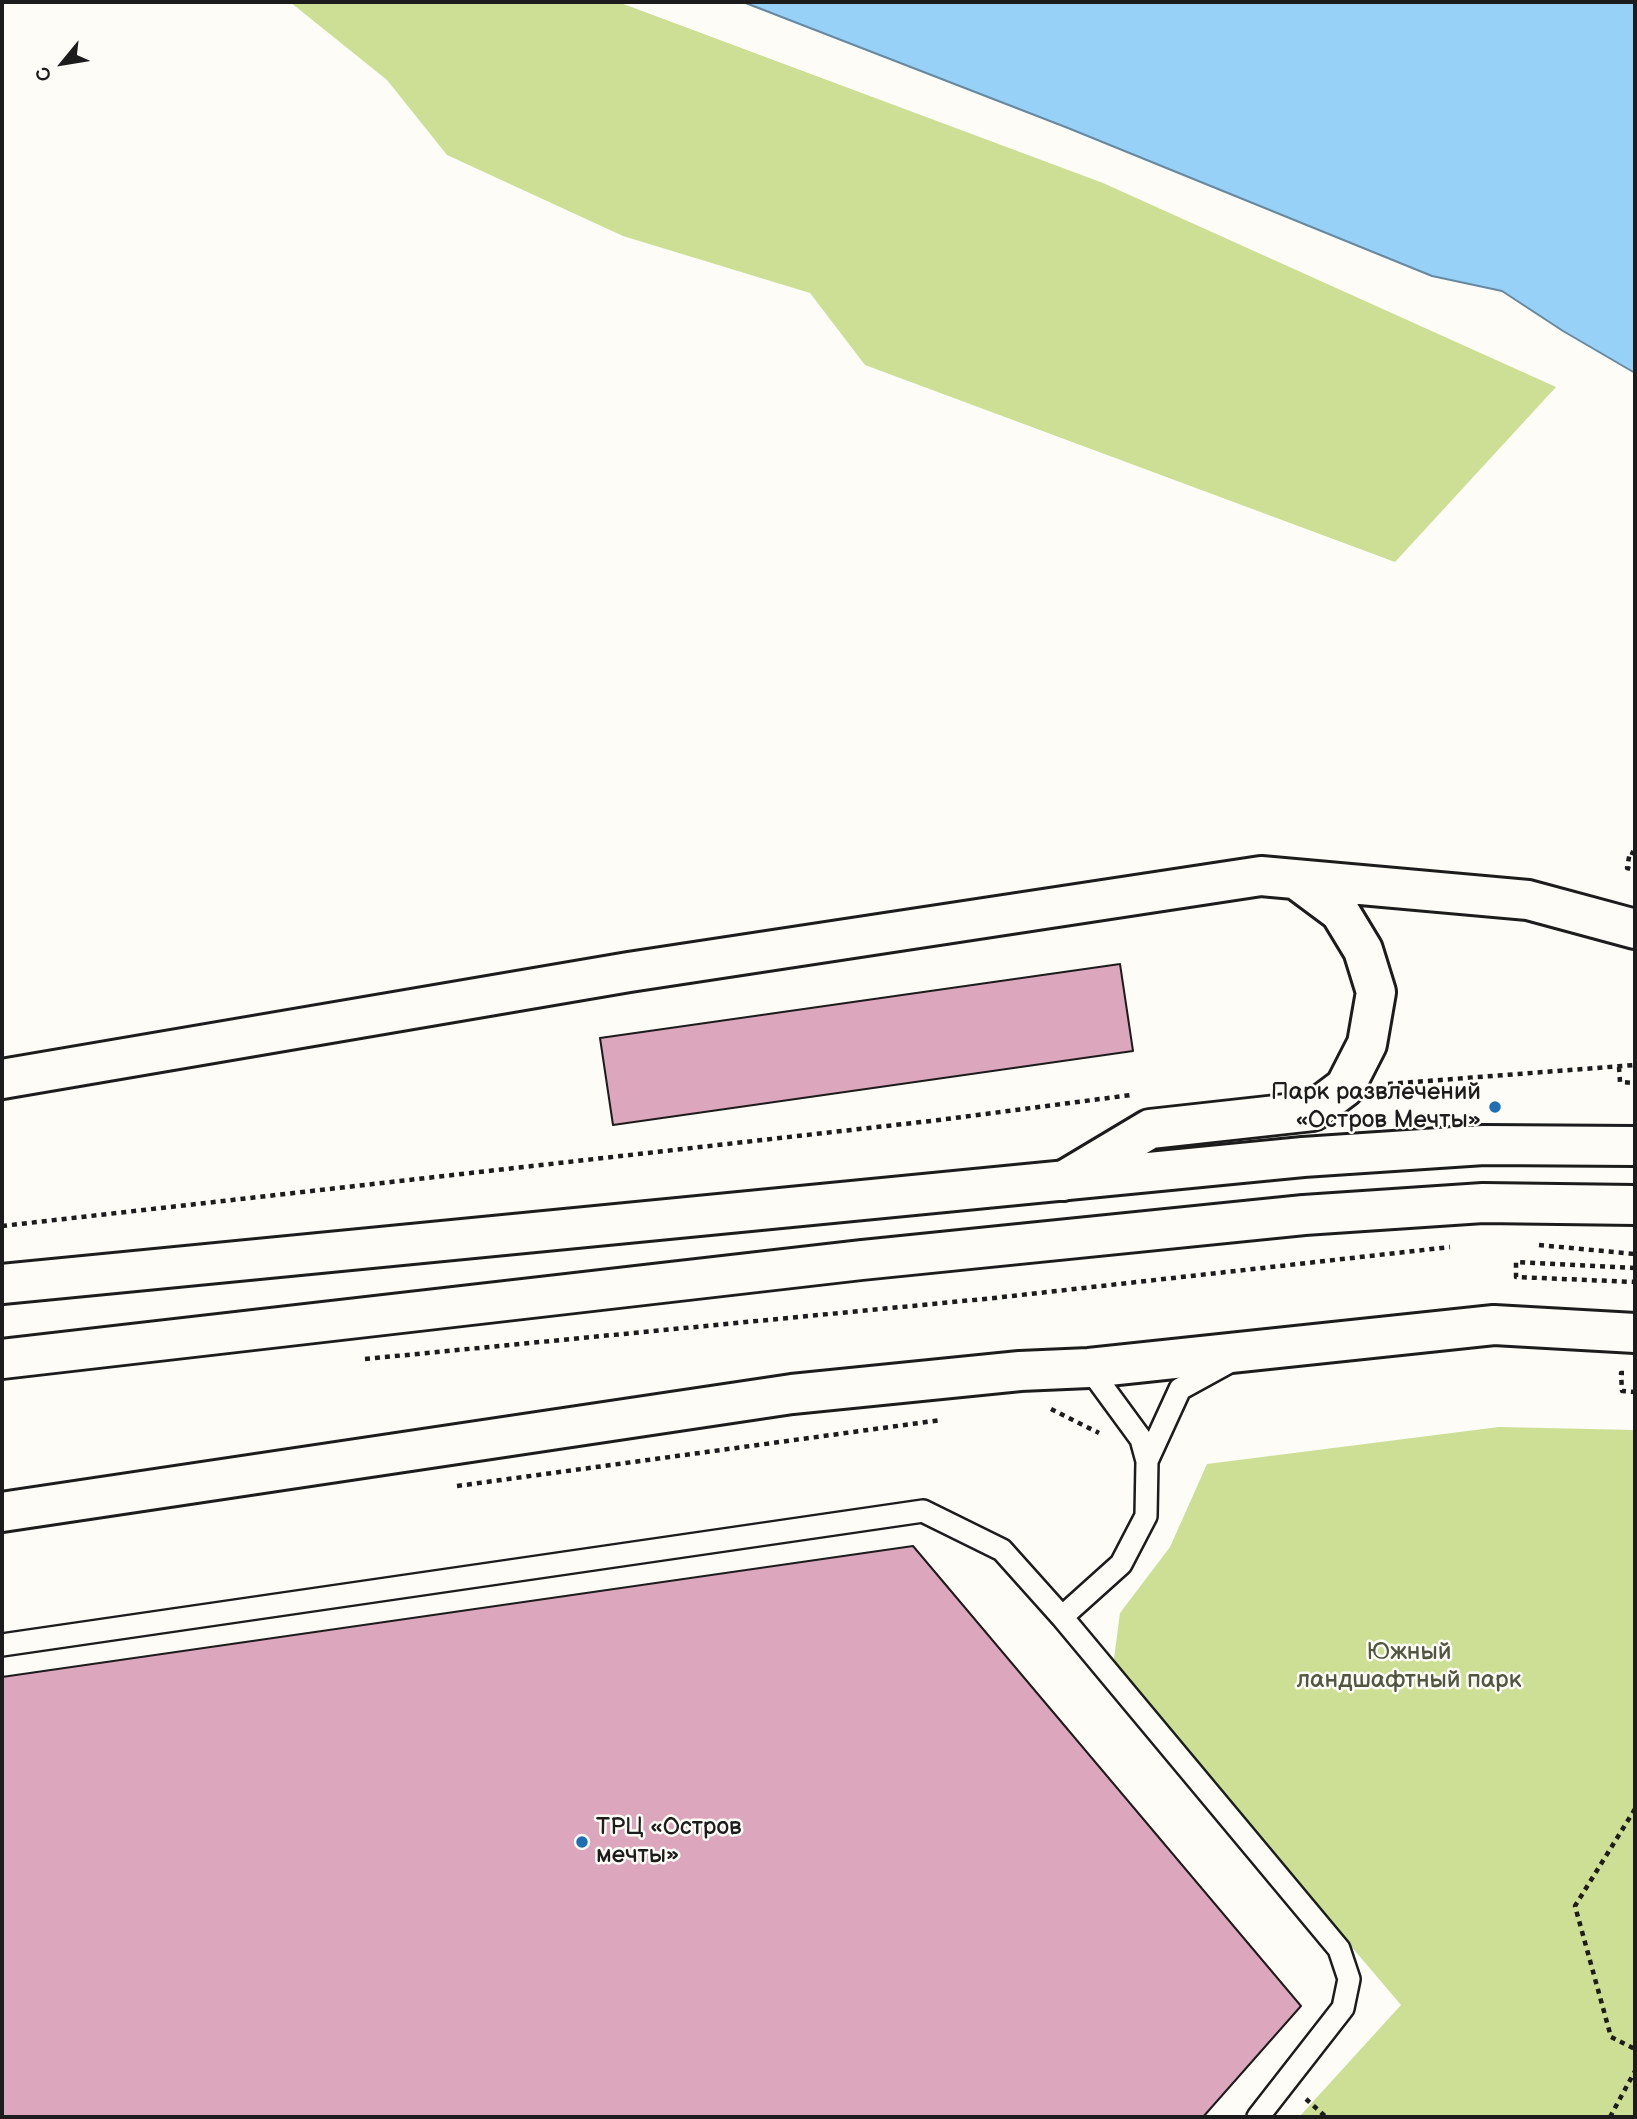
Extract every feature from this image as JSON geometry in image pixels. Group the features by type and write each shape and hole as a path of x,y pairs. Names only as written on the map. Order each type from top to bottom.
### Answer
{"street":[{"path":"2,1079 669,966 1261,876 1528,900 1635,929"},
{"path":"1063,1181 1150,1129 1312,1111 1345,1087 1367,1044 1376,992 1363,950 1340,912 1295,879"},
{"path":"2,1284 1393,1150 1484,1145 1635,1146"},
{"path":"2,1359 861,1259 1290,1216 1483,1203 1570,1202 1635,1205"},
{"path":"2,1512 792,1394 1020,1371 1089,1368 1494,1325 1635,1333"}],"lane":[{"path":"1147,1461 1180,1389 1249,1351"},
{"path":"1062,1618 1121,1564 1146,1516 1147,1461 1141,1439 1089,1368"},
{"path":"2,1644 923,1511 1002,1550 1339,1949 1349,1979 1343,2008 1258,2117"}],"path":[{"path":"1635,854 1630,852 1627,868 1635,870"},
{"path":"1382,1084 1635,1065"},
{"path":"1619,1067 1620,1082 1635,1083"},
{"path":"2,1226 1140,1095"},
{"path":"1531,1244 1635,1254"},
{"path":"360,1359 994,1298 1460,1245"},
{"path":"1635,1268 1516,1262 1516,1277 1635,1282"},
{"path":"1628,1373 1621,1373 1622,1391 1635,1392"},
{"path":"1038,1411 1052,1409 1106,1436"},
{"path":"445,1488 943,1420"},
{"path":"1635,1809 1575,1906 1611,2037 1635,2049"},
{"path":"1610,2117 1635,2071"}],"green space":[{"path":"290,2 618,2 1103,183 1556,387 1395,562 865,365 810,293 623,236 447,155 387,80"},
{"name":"Южный ландшафтный парк","path":"1499,1427 1635,1430 1635,2117 1299,2117 1401,2005 1113,1666 1120,1613 1170,1547 1207,1464"}],"water":[{"path":"743,2 1635,2 1635,373 1502,291 1432,276 1068,128"}],"building":[{"path":"1120,964 1133,1051 613,1125 600,1038"},
{"name":"ТРЦ «Остров мечты»","path":"913,1546 1301,2006 1203,2117 2,2117 2,1677"}],"place":[{"name":"Парк развлечений «Остров Мечты»","path":"1495,1107"},
{"name":"ТРЦ «Остров мечты»","path":"582,1842"}]}
